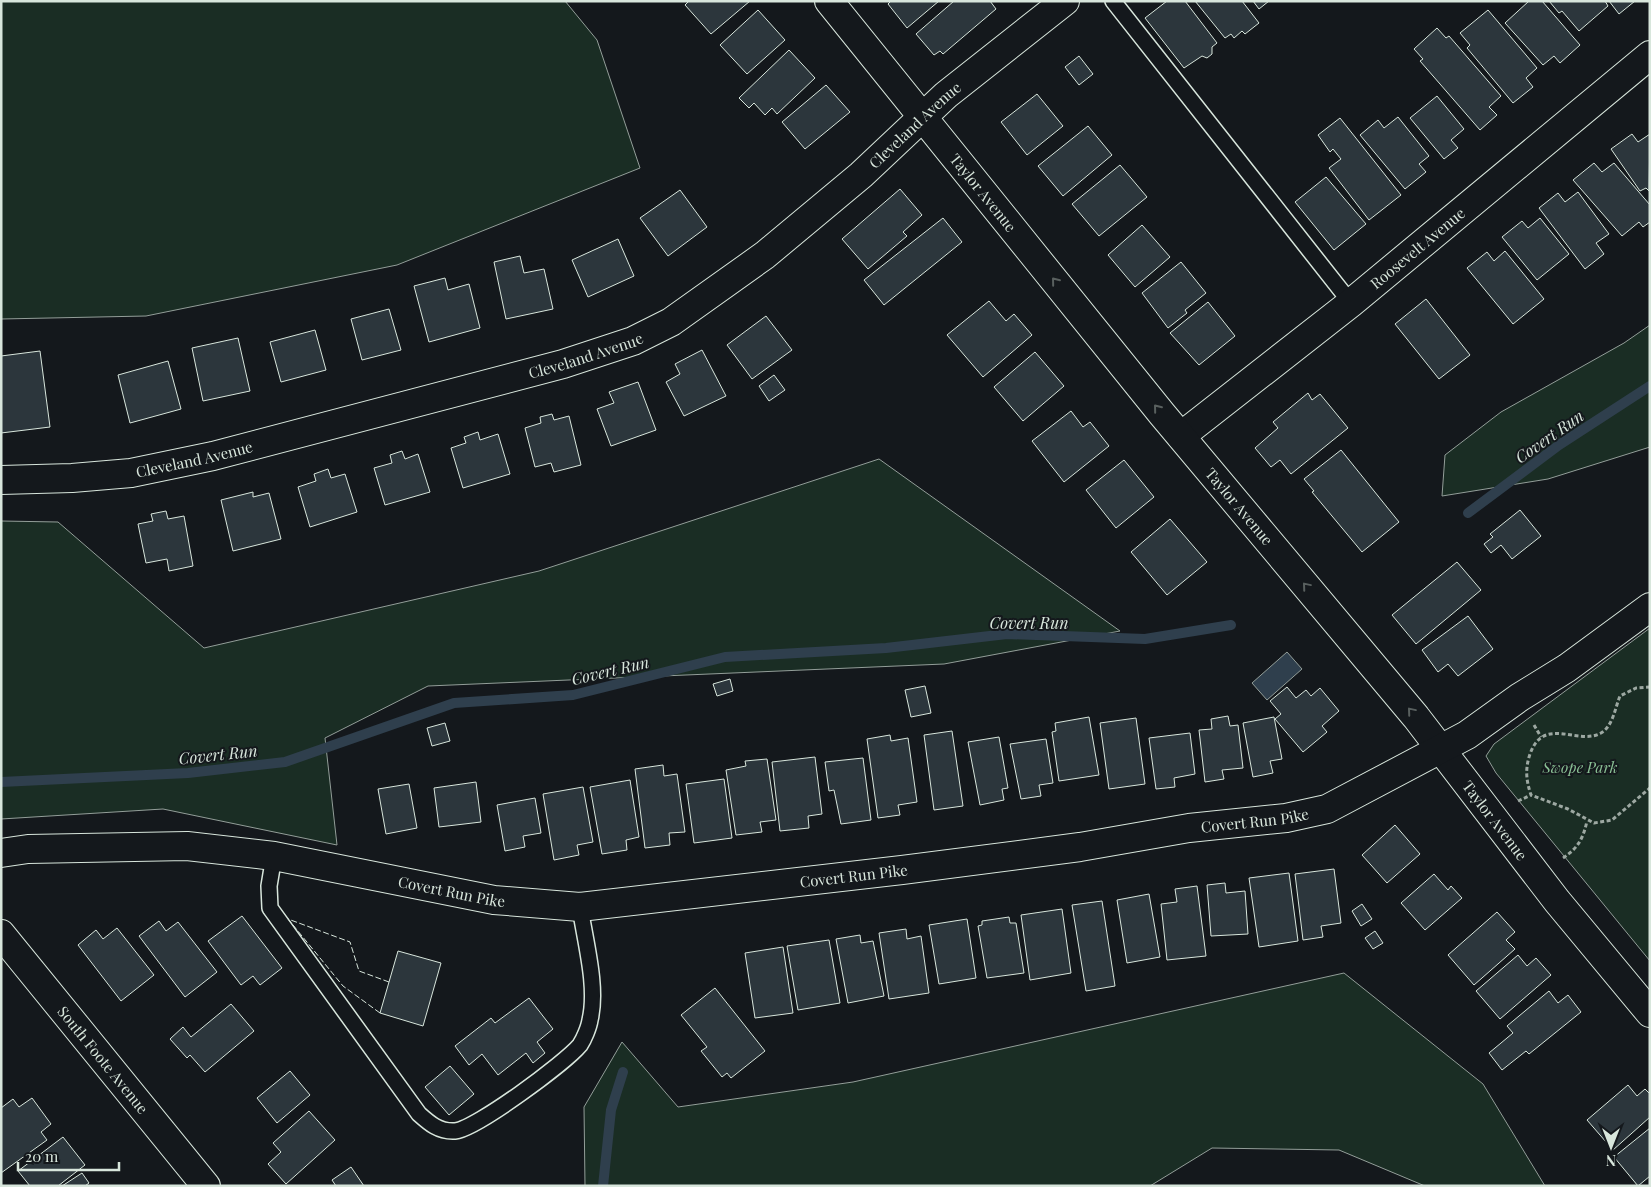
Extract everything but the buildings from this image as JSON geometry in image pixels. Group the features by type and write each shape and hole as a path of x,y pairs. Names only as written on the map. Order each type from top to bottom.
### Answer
{"street":[{"name":"Taylor Avenue","path":"828,1 1180,436 1416,717 1537,876 1650,1013"},
{"name":"Cleveland Avenue","path":"1,480 72,478 131,473 213,456 563,364 633,340 671,322 765,255 861,175 974,72 1066,1"},
{"name":"Roosevelt Avenue","path":"1180,436 1351,303 1650,55"},
{"name":"Covert Run Pike","path":"1,853 28,849 187,846 274,856 494,900 580,907 902,870 1080,847 1189,828 1286,818 1327,809 1467,736 1520,697 1567,668 1650,607"},
{"name":"South Foote Avenue","path":"1,934 206,1186"}],"lane":[{"path":"1113,1 1351,303"},
{"path":"274,856 269,886 270,908 419,1114 433,1126 443,1129 455,1131 469,1127 532,1085 580,1044 590,1022 593,999 580,907"}],"path":[{"path":"1531,795 1525,768 1532,748 1541,737 1560,733 1586,736 1600,734 1610,725 1620,696 1636,688 1650,687"},
{"path":"1525,728 1533,723 1541,737"},
{"path":"1512,804 1531,795 1568,809 1587,821 1594,823 1612,820 1650,788"},
{"path":"1537,876 1576,850 1583,840 1587,821"}],"green space":[{"path":"1,1 565,1 597,40 640,168 397,265 146,316 1,319"},
{"path":"1650,325 1650,447 1548,479 1442,496 1445,455 1501,412 1624,343"},
{"path":"879,459 1120,631 944,664 428,686 325,738 337,845 163,809 1,819 1,521 58,522 204,648 539,571"},
{"name":"Swope Park","path":"1650,628 1650,961 1496,773 1486,756 1494,744"},
{"path":"1344,973 1483,1084 1545,1186 1425,1186 1339,1150 1212,1148 1150,1186 585,1186 584,1107 622,1042 678,1107 853,1082"}],"water":[{"path":"1287,652 1302,669 1267,700 1252,683"}],"waterway":[{"name":"Covert Run","path":"1468,513 1559,445 1650,386"},
{"name":"Covert Run","path":"1,782 188,773 285,762 454,703 573,695 725,657 886,648 1007,634 1145,639 1231,625"},
{"path":"603,1186 611,1110 623,1072"}],"fence":[{"path":"380,1013 343,986 288,919 350,942 359,971 389,982"}]}
